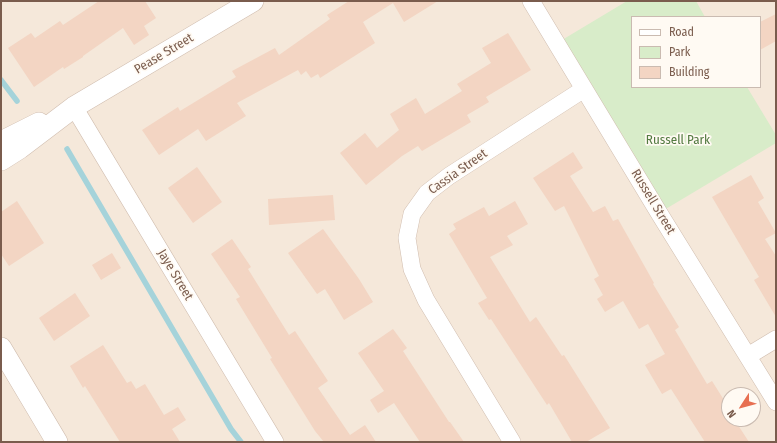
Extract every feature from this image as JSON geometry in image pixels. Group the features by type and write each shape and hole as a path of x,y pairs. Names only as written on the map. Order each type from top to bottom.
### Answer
{"street":[{"name":"Pease Street","path":"1,142 74,107 253,1"},
{"name":"Russell Street","path":"531,1 659,213 776,402"},
{"name":"Cassia Street","path":"512,442 426,300 412,269 406,238 412,214 427,193 449,176 584,89"},
{"name":"Pease Street","path":"1,160 20,148 74,107"},
{"name":"Jaye Street","path":"74,107 275,442"},
{"path":"748,356 776,339"},
{"path":"1,348 58,442"}],"shaded area":[{"path":"1,1 776,1 776,442 1,442"}],"green space":[{"name":"Russell Park","path":"627,1 696,1 704,16 631,16 631,88 748,88 776,135 776,143 659,213 557,43"}],"building":[{"path":"99,1 145,1 156,18 144,26 149,35 134,45 123,28 83,57 64,69 63,67 34,87 8,48 31,33 35,38 60,21 63,25"},
{"path":"349,1 438,1 404,22 393,3 363,22 375,43 320,78 318,74 311,78 306,71 301,75 298,70 237,103 246,116 206,141 198,129 159,155 142,130 178,107 180,111 236,77 232,71 275,48 279,55 330,19 327,15"},
{"path":"776,14 776,41 761,49 761,22"},
{"path":"508,33 531,70 486,97 489,102 467,115 471,122 422,151 418,146 402,156 366,185 340,153 365,133 377,148 399,130 390,114 416,98 425,114 462,91 457,84 491,63 482,48"},
{"path":"573,152 583,168 570,176 593,212 605,206 613,221 618,219 654,283 653,284 679,327 675,330 707,384 712,381 721,395 721,427 739,427 749,442 705,442 671,389 662,394 645,365 665,354 648,324 639,329 623,301 605,312 597,299 603,295 594,279 599,276 564,206 555,211 533,178"},
{"path":"197,167 222,202 193,223 168,188"},
{"path":"751,175 764,198 758,202 776,233 765,239 776,256 776,317 754,280 759,277 712,197"},
{"path":"333,195 335,220 269,225 268,199"},
{"path":"17,201 44,243 9,266 1,254 1,212"},
{"path":"515,201 528,224 507,236 513,245 490,257 530,322 536,317 562,356 564,355 610,428 586,442 572,442 549,403 547,405 491,319 489,320 478,303 487,298 449,234 456,229 453,224 484,207 489,216"},
{"path":"323,229 359,279 373,302 344,320 325,289 317,294 288,253"},
{"path":"232,239 251,267 248,269 289,335 295,331 328,381 318,388 350,435 365,425 376,442 324,442 315,431 270,359 272,358 236,299 240,297 211,254"},
{"path":"112,253 121,268 101,280 92,265"},
{"path":"75,293 90,316 54,341 39,318"},
{"path":"393,329 407,348 403,351 449,422 464,442 420,442 394,403 378,413 370,400 384,391 358,353"},
{"path":"103,345 127,383 131,381 136,389 145,384 164,415 178,407 186,420 172,429 180,442 120,442 85,386 83,388 70,366"}],"waterway":[{"path":"1,80 17,101"},
{"path":"67,149 231,429 241,442"}]}
